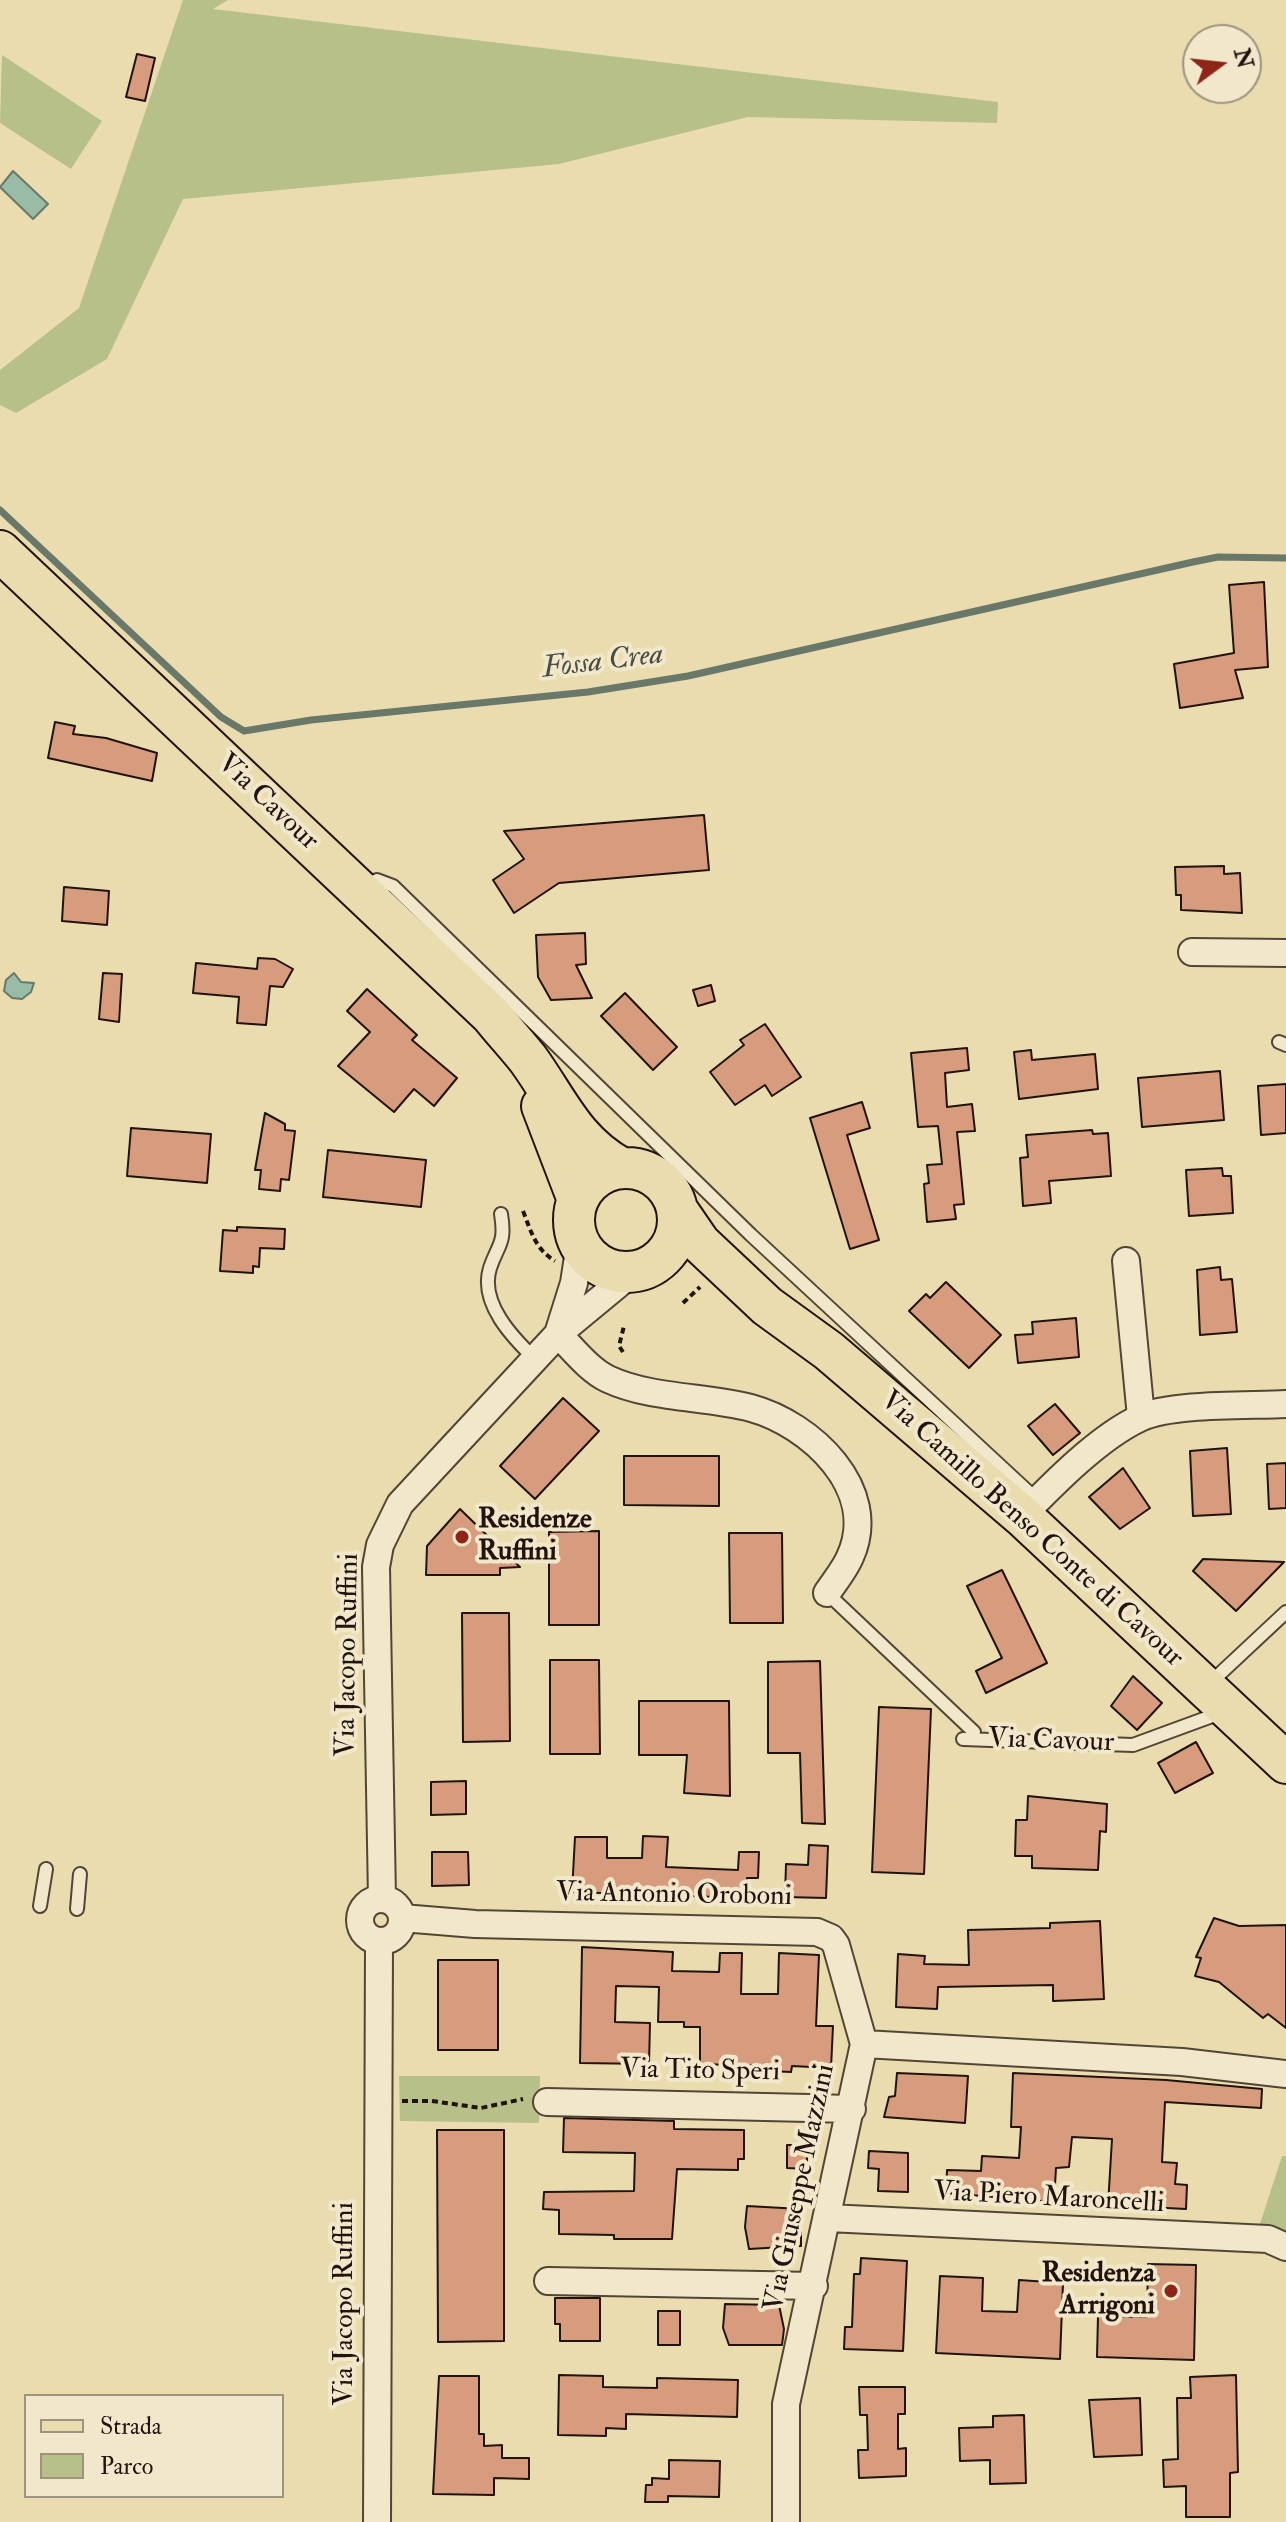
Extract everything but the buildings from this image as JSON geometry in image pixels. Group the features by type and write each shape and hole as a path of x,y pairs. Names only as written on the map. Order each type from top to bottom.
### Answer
{"main road":[{"name":"Via Cavour","path":"0,551 491,1015 528,1060 560,1112 596,1153 621,1168"},
{"name":"Via Cavour","path":"528,1060 578,1200"},
{"path":"621,1168 652,1174 673,1196 678,1211 700,1243 767,1306 697,1267 602,1266 568,1253 575,1230 578,1200 595,1178 621,1168"},
{"path":"644,1268 675,1240 678,1211"},
{"name":"Via Camillo Benso Conte di Cavour","path":"767,1306 1029,1508 1286,1763"}],"street":[{"path":"1192,952 1286,953"},
{"name":"Via Jacopo Ruffini","path":"558,1334 574,1283 568,1253"},
{"path":"1126,1261 1141,1417"},
{"name":"Via Jacopo Ruffini","path":"377,2522 379,1942 365,1935 360,1920 366,1905 382,1898 376,1567 380,1545 400,1504 558,1334 644,1268"},
{"path":"558,1334 611,1380 751,1408 783,1420 830,1458 848,1482 855,1505 856,1526 851,1556 827,1593"},
{"path":"1029,1508 1110,1437 1141,1417 1184,1410 1286,1404"},
{"path":"379,1942 396,1936 402,1918 397,1905 382,1898"},
{"name":"Via Antonio Oroboni","path":"402,1918 475,1924 817,1932 831,1938 836,1945 864,2044"},
{"name":"Via Giuseppe Mazzini","path":"786,2522 786,2404 864,2044 1182,2062 1284,2074"},
{"name":"Via Tito Speri","path":"547,2102 852,2109"},
{"name":"Via Piero Maroncelli","path":"828,2218 1277,2243"},
{"path":"548,2281 814,2286"}],"lane":[{"path":"359,890 377,880 393,886 1029,1508"},
{"path":"501,1214 502,1245 489,1269 489,1292 499,1319 536,1360"},
{"name":"Via Cavour","path":"827,1593 968,1736 1133,1745 1212,1716 1215,1694 1286,1612"},
{"path":"40,1906 46,1869"},
{"path":"77,1909 80,1874"}],"path":[{"path":"523,1211 543,1254 568,1253"},
{"path":"683,1303 705,1282"},
{"path":"623,1352 619,1346 624,1326"},
{"path":"395,2101 432,2101 481,2108 527,2098 540,2097 547,2102"}],"green space":[{"path":"183,0 228,0 213,9 998,102 997,123 748,117 559,164 183,199 107,359 16,413 0,405 0,370 79,308"},
{"path":"2,55 102,121 71,169 0,123"},
{"path":"399,2076 540,2076 539,2123 400,2121"},
{"path":"1282,2156 1286,2156 1286,2233 1259,2227"}],"shaded area":[{"path":"13,171 48,204 33,219 0,187"},
{"path":"14,973 21,982 34,983 31,992 22,999 12,998 4,991 6,980"}],"waterway":[{"name":"Fossa Crea","path":"0,510 221,717 244,731 311,720 588,692 688,676 1218,557 1286,558"}],"place":[{"name":"Residenze Ruffini","path":"462,1537"},
{"name":"Residenza Arrigoni","path":"1171,2291"}]}
